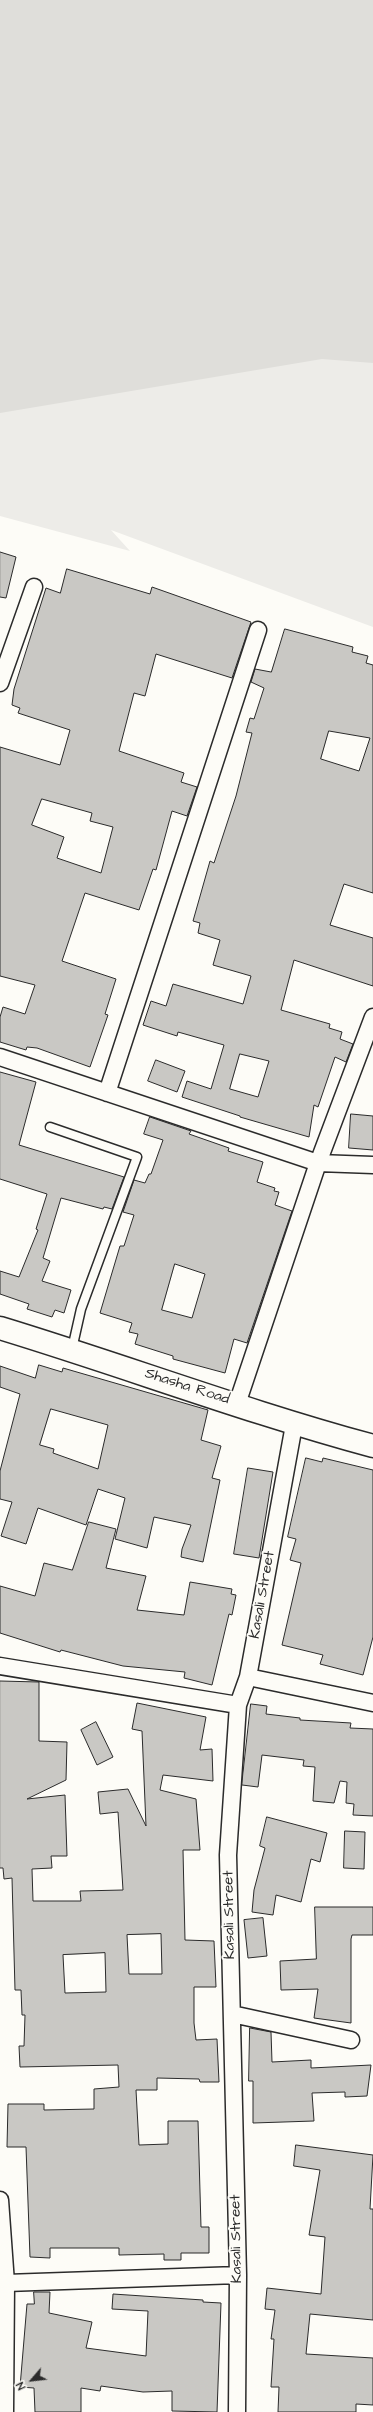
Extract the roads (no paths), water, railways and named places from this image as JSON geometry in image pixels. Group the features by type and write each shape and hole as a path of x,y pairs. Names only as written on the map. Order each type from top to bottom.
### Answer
{"street":[{"path":"0,683 34,587"},
{"path":"107,1093 258,630"},
{"path":"238,1404 318,1163 373,1017"},
{"path":"0,1058 318,1163 373,1165"},
{"name":"Shasha Road","path":"0,1328 238,1404 294,1424 373,1446"},
{"name":"Kasali Street","path":"237,2412 238,2275 228,1855 238,1705 248,1677 294,1424"},
{"path":"0,1666 238,1705"},
{"path":"248,1677 373,1703"},
{"path":"232,2014 351,2040"},
{"path":"0,2200 6,2283 5,2412"},
{"path":"6,2283 238,2275"}],"lane":[{"path":"50,1127 138,1157 81,1309 72,1350"}]}
